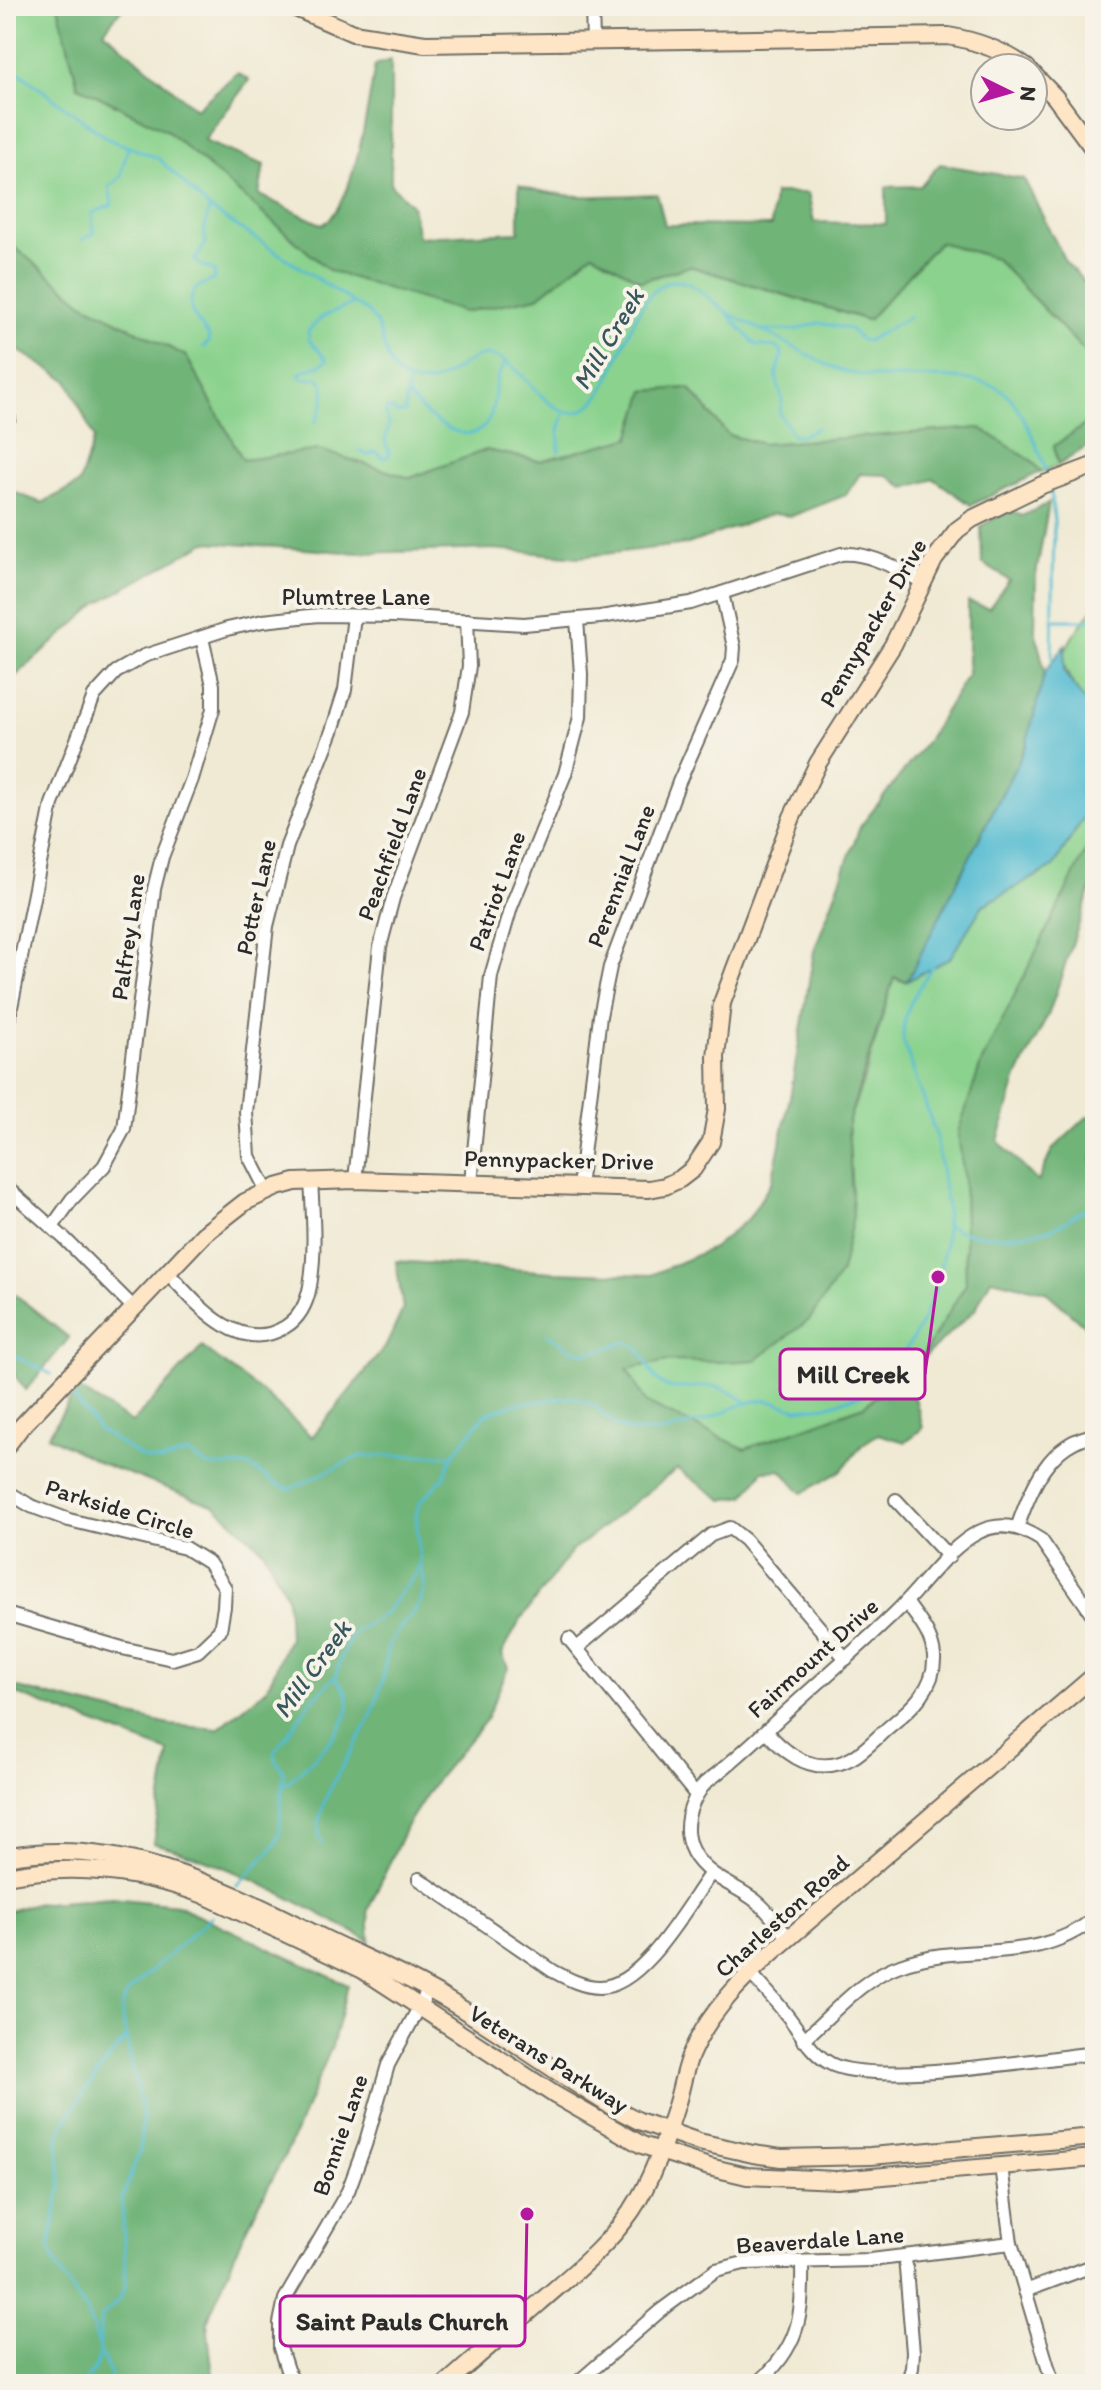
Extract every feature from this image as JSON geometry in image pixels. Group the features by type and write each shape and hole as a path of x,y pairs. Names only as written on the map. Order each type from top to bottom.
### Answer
{"street":[{"path":"291,6 353,33 408,43 457,46 948,36 1004,52"},
{"path":"592,6 593,43"},
{"path":"1049,91 1095,151"},
{"name":"Pennypacker Drive","path":"6,1447 133,1307 217,1222 267,1191 295,1182 355,1180 633,1190 665,1186 693,1169 703,1156 716,1126 717,1039 722,1003 792,817 818,763 893,645 934,560 957,530 972,519 1042,485 1095,465"},
{"name":"Plumtree Lane","path":"6,1032 52,804 94,696 129,663 158,650 227,629 281,618 354,616 524,624 675,607 841,554 856,553 878,560 923,582"},
{"name":"Perennial Lane","path":"579,1187 600,1016 610,967 679,782 733,660 734,647 722,593"},
{"name":"Potter Lane","path":"267,1191 249,1156 246,1112 267,926 287,846 345,690 354,616"},
{"name":"Peachfield Lane","path":"355,1180 380,947 393,898 462,712 469,666 467,620"},
{"name":"Patriot Lane","path":"471,1183 491,976 506,920 565,774 580,717 577,620"},
{"name":"Palfrey Lane","path":"52,1227 72,1199 104,1166 124,1129 130,1101 154,889 213,709 213,685 202,638"},
{"path":"167,1272 215,1318 236,1332 261,1336 284,1328 302,1310 310,1286 313,1259 311,1181"},
{"path":"6,1187 52,1227 133,1307"},
{"path":"1095,1435 1070,1442 1052,1457 1032,1491 1017,1528 1031,1533 1050,1549 1095,1618"},
{"name":"Parkside Circle","path":"6,1491 31,1506 69,1520 185,1548 209,1563 225,1588 220,1630 198,1651 172,1659 122,1648 6,1614"},
{"path":"896,1500 949,1557"},
{"name":"Fairmount Drive","path":"696,1795 705,1783 846,1659 965,1541 998,1526 1017,1528"},
{"path":"789,1939 754,1898 711,1873 694,1852 686,1829 686,1817 696,1795 573,1644 711,1535 730,1528 739,1534 846,1659"},
{"path":"766,1731 793,1758 828,1764 852,1757 896,1722 924,1693 934,1658 929,1635 906,1602"},
{"name":"Charleston Road","path":"446,2384 599,2252 633,2208 659,2150 690,2057 724,2003 750,1973 1095,1675"},
{"name":"Veterans Parkway","path":"6,1857 49,1851 79,1852 120,1858 187,1875 429,1989 594,2096 639,2121 699,2142 753,2154 809,2158 1095,2137"},
{"name":"Veterans Parkway","path":"6,1876 61,1870 104,1870 177,1885 337,1956 419,2005 563,2099 642,2145 747,2176 862,2179 1095,2158"},
{"path":"419,1879 553,1971 577,1983 603,1987 628,1979 639,1970 711,1873"},
{"path":"803,2040 854,1994 889,1969 918,1960 1052,1944 1095,1918"},
{"path":"750,1973 786,2014 803,2040 831,2064 843,2069 903,2072 1095,2053"},
{"name":"Bonnie Lane","path":"295,2384 280,2348 280,2323 285,2299 348,2191 365,2145 385,2072 429,1989"},
{"path":"1001,2166 1011,2243 1053,2384"},
{"name":"Beaverdale Lane","path":"576,2384 660,2311 716,2270 744,2263 905,2257 1011,2243"},
{"path":"905,2257 913,2352 907,2384"},
{"path":"757,2384 782,2359 795,2337 800,2312 802,2263"},
{"path":"1025,2291 1095,2265"}],"green space":[{"path":"6,6 58,6 78,86 166,130 330,271 538,297 593,253 641,281 689,266 867,320 939,242 995,258 1091,358 1095,375 1095,418 1054,446 1059,465 1041,472 1032,461 980,428 763,444 728,435 689,388 645,391 630,438 540,461 486,450 410,478 319,450 243,460 186,356 84,304 6,240"},
{"path":"58,6 124,6 104,31 196,109 237,73 249,80 204,141 264,165 259,195 323,225 344,196 352,174 375,65 391,60 391,185 412,205 418,237 519,232 519,185 570,195 657,194 665,225 771,226 774,193 808,193 814,222 886,224 886,187 920,186 940,164 1024,179 1065,261 1095,294 1095,375 1091,358 995,258 939,242 868,320 690,266 641,281 593,253 538,297 464,312 330,271 166,130 78,86"},
{"path":"6,240 84,304 186,356 243,460 319,450 410,478 486,450 540,461 630,438 645,391 689,388 728,435 763,444 980,428 1032,461 1041,472 971,505 934,479 905,488 887,475 860,474 846,495 792,516 772,514 688,544 579,557 494,549 359,553 206,542 97,604 10,681 6,717 6,489 42,503 79,484 94,438 68,381 6,343"},
{"path":"1095,418 1095,441 1059,465 1054,446"},
{"path":"1049,503 1036,575 1035,630 1045,672 1026,746 907,981 894,977 848,1123 853,1216 841,1273 809,1320 756,1360 668,1361 627,1369 646,1403 745,1449 864,1406 908,1371 923,1428 905,1442 878,1434 863,1444 841,1471 802,1493 781,1470 763,1471 745,1496 723,1500 677,1469 572,1551 521,1619 502,1653 508,1668 486,1720 436,1780 407,1825 368,1910 370,1941 237,1873 153,1843 169,1752 6,1690 6,1685 169,1725 218,1729 267,1689 289,1638 287,1597 264,1551 215,1506 100,1463 48,1436 77,1388 132,1423 202,1347 267,1396 312,1437 386,1346 403,1309 396,1261 552,1272 651,1275 713,1248 749,1218 772,1181 791,1092 814,951 860,827 926,742 968,674 968,602 989,608 1009,580 982,563 981,526 1009,510 1022,516"},
{"path":"1095,606 1095,716 1072,683 1064,661 1071,639"},
{"path":"1095,799 1095,832 958,1132 964,1179 966,1284 918,1363 864,1406 745,1449 646,1403 627,1368 668,1361 723,1362 853,1216 848,1123 894,976 907,981 949,958 983,905 1053,867"},
{"path":"1095,832 1095,876 1049,1013 1017,1077 998,1141 1038,1182 1052,1150 1088,1116 1095,1117 1095,1154 1092,1160 1095,1164 1095,1335 1045,1291 991,1279 975,1310 918,1363 966,1284 964,1179 958,1132 982,1061"},
{"path":"6,1287 69,1338 26,1390 6,1364"},
{"path":"112,1898 177,1905 348,1985 332,2046 290,2145 242,2237 207,2322 213,2378 217,2384 6,2384 6,1912 32,1904"}],"water":[{"path":"1065,645 1064,672 1095,716 1095,799 1053,867 983,905 950,958 907,981 1026,746 1045,672"}],"waterway":[{"name":"Mill Creek","path":"6,63 108,139 158,158 209,208 368,312 375,320 393,369 410,381 424,383 436,380 477,357 488,355 508,363 542,397 560,410 570,412 586,408 600,394 643,305 657,289 681,281 696,288 731,314 832,367 873,376 961,379 1000,389 1008,395 1022,416 1048,478"},
{"path":"82,240 94,233 92,213 112,205 109,187 120,178 128,147"},
{"path":"203,347 208,343 209,336 193,314 191,301 197,288 215,278 214,270 195,260 206,243 204,232 209,208"},
{"path":"315,423 324,400 323,383 319,378 302,379 299,375 327,360 309,340 308,331 322,317 354,303"},
{"path":"726,312 756,345 775,347 781,351 776,376 782,400 780,414 792,434 801,436 817,428"},
{"path":"765,330 794,330 819,323 850,329 861,340 867,341 909,317"},
{"path":"407,395 425,413 449,429 474,433 483,427 491,414 496,383 506,362"},
{"path":"359,451 368,455 376,452 383,458 390,455 385,440 389,424 385,410 405,412 408,380"},
{"path":"559,451 559,430 565,411"},
{"name":"Mill Creek","path":"1051,490 1054,520 1052,662"},
{"path":"1052,620 1095,620"},
{"name":"Mill Creek","path":"237,1886 276,1844 284,1774 275,1760 277,1749 312,1700 335,1677 345,1648 355,1632 384,1614 416,1574 420,1563 416,1514 420,1502 443,1478 453,1455 485,1414 515,1404 573,1397 595,1406 617,1426 631,1431 662,1432 706,1420 755,1401 766,1400 798,1409 826,1406 864,1394 890,1375 918,1330 935,1291 945,1245 947,1209 936,1135 903,1040 908,1010 933,966"},
{"path":"946,1225 969,1234 1025,1234 1050,1229 1095,1208"},
{"path":"547,1335 583,1352 598,1351 626,1342 638,1349 652,1374 662,1384 676,1388 718,1387 747,1402"},
{"path":"6,1344 13,1355 51,1374"},
{"path":"71,1394 99,1430 145,1459 160,1461 188,1453 208,1466 250,1466 278,1485 290,1489 360,1456 453,1455"},
{"path":"322,1843 319,1829 327,1795 372,1713 382,1682 388,1647 421,1601 424,1579 419,1566"},
{"path":"282,1788 313,1759 343,1722 348,1699 335,1677"},
{"name":"Mill Creek","path":"115,2384 100,2352 100,2323 102,2316 119,2300 126,2285 122,2199 140,2150 143,2116 122,2006 127,1993 211,1917"},
{"path":"99,2345 86,2310 58,2269 49,2246 61,2187 58,2138 64,2123 99,2071 126,2037"},
{"path":"83,2384 95,2368 100,2353"}],"place":[{"name":"Mill Creek","path":"938,1277"},
{"name":"Saint Pauls Church","path":"527,2214"}]}
